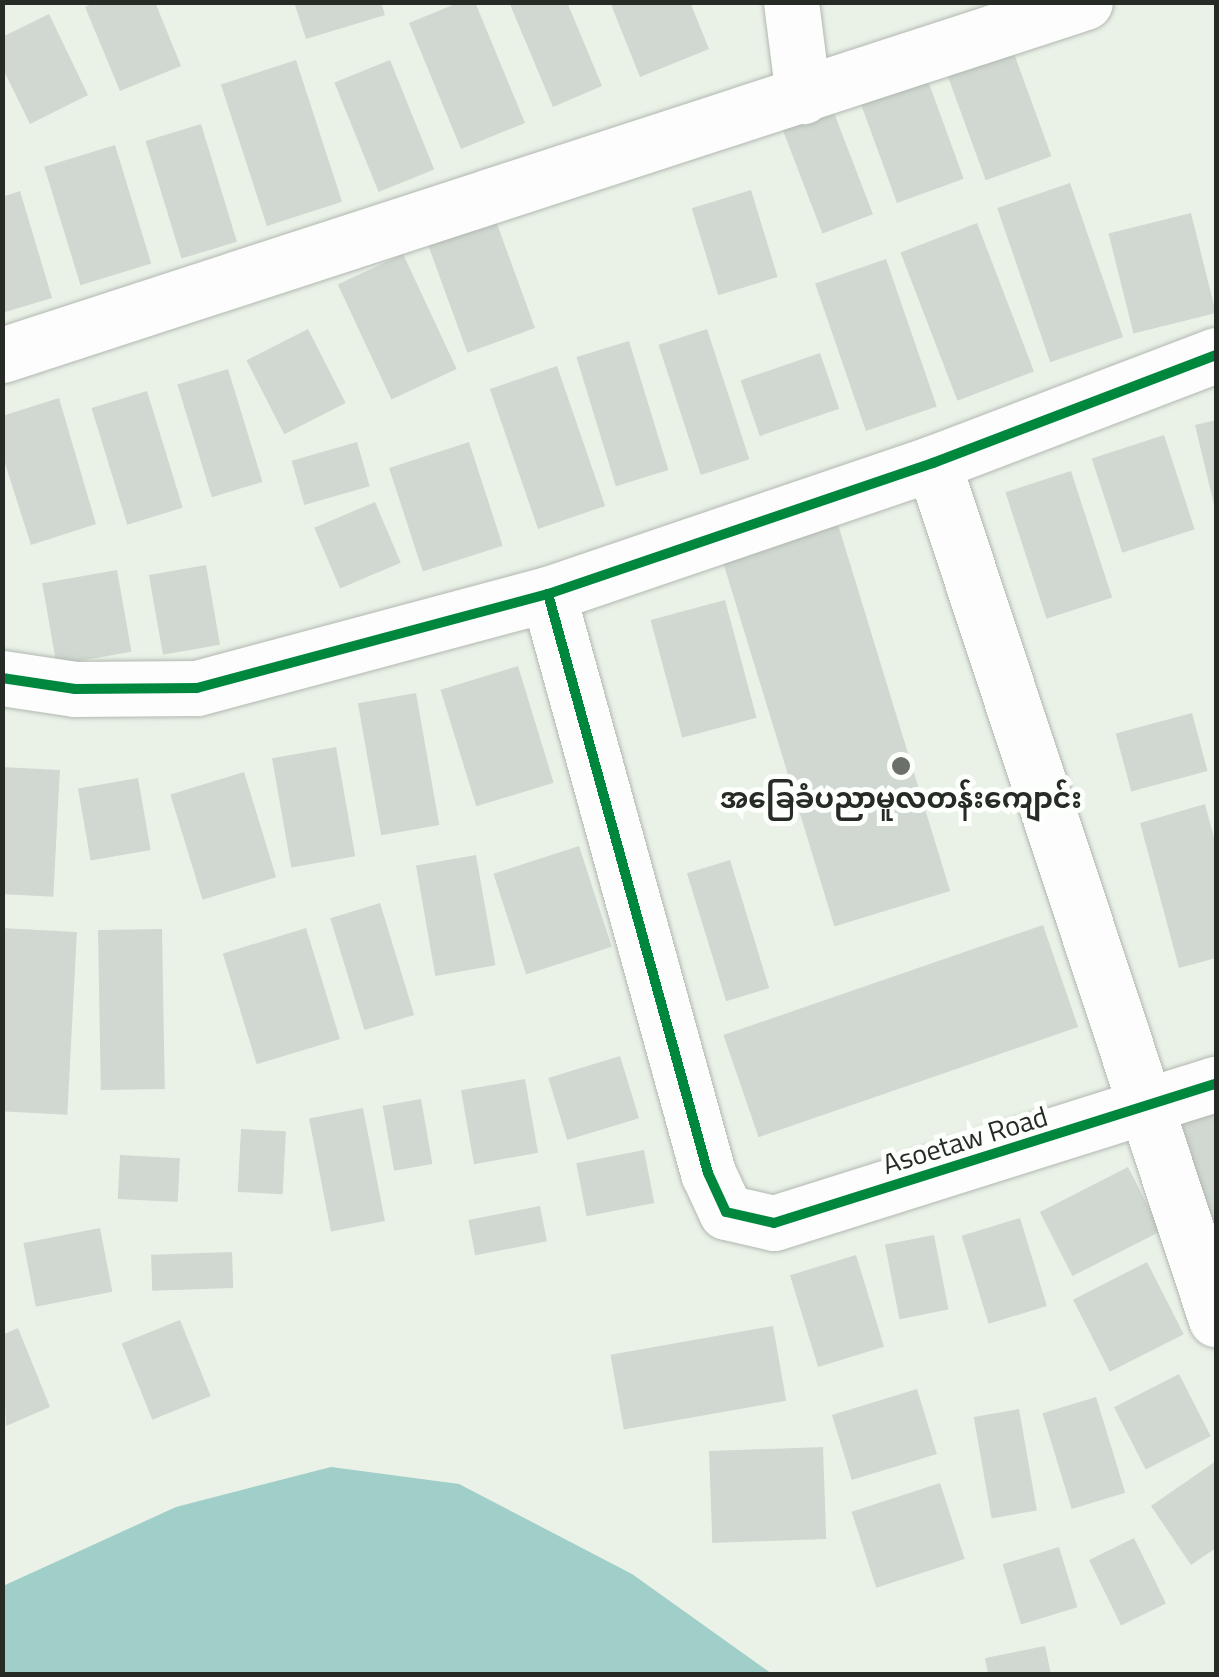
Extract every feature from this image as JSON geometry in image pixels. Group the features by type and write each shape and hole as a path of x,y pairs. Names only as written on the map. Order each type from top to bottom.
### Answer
{"street":[{"path":"792,2 803,96"},
{"path":"2,354 1085,2"},
{"path":"2,678 75,689 197,688 548,594 933,463 1216,355"},
{"path":"933,463 1216,1319"},
{"name":"Asoetaw Road","path":"548,594 708,1173 726,1212 774,1223 1216,1084"}],"water":[{"path":"331,1467 459,1484 632,1574 772,1674 3,1674 3,1586 176,1507"}],"building":[{"path":"97,2 155,2 181,66 120,91 85,7"},
{"path":"294,2 381,2 385,15 306,39"},
{"path":"460,2 475,2 525,123 461,149 409,23"},
{"path":"509,2 567,2 602,86 553,107"},
{"path":"610,2 690,2 709,49 640,77"},
{"path":"49,14 88,95 30,124 2,67 2,37"},
{"path":"1008,37 1051,156 986,180 942,61"},
{"path":"296,60 342,202 267,226 221,84"},
{"path":"390,60 434,169 379,192 334,82"},
{"path":"923,67 964,179 897,203 856,91"},
{"path":"831,105 873,214 823,234 781,124"},
{"path":"201,124 237,242 181,259 146,141"},
{"path":"115,145 151,264 80,285 44,167"},
{"path":"1070,183 1123,337 1050,362 997,208"},
{"path":"751,190 778,277 718,295 692,208"},
{"path":"20,191 52,298 2,313 2,197"},
{"path":"1191,213 1216,313 1133,334 1109,234"},
{"path":"496,221 535,328 467,353 428,246"},
{"path":"977,223 1034,371 957,401 900,252"},
{"path":"403,254 457,369 391,400 338,284"},
{"path":"886,259 937,407 866,431 815,283"},
{"path":"308,329 346,403 284,434 247,360"},
{"path":"707,329 749,459 701,475 658,345"},
{"path":"629,341 668,470 616,486 576,357"},
{"path":"820,353 839,409 760,436 741,380"},
{"path":"557,366 605,506 538,529 490,389"},
{"path":"228,369 262,482 212,497 177,384"},
{"path":"147,391 183,508 127,525 92,408"},
{"path":"59,398 96,524 31,545 2,454 2,416"},
{"path":"1216,420 1216,509 1215,509 1195,425"},
{"path":"1164,435 1195,529 1122,553 1092,458"},
{"path":"357,442 370,486 304,505 292,461"},
{"path":"469,442 503,546 423,572 389,468"},
{"path":"1071,471 1112,597 1046,619 1005,492"},
{"path":"375,502 401,563 340,589 314,528"},
{"path":"837,521 950,891 834,926 721,556"},
{"path":"206,565 220,645 163,655 149,575"},
{"path":"117,570 131,652 57,665 42,583"},
{"path":"725,600 757,718 682,738 651,620"},
{"path":"518,666 554,783 476,806 441,690"},
{"path":"416,693 439,825 381,835 358,703"},
{"path":"1192,713 1208,771 1131,791 1116,733"},
{"path":"336,747 355,856 291,868 272,758"},
{"path":"2,767 60,770 53,897 2,894"},
{"path":"244,772 276,877 203,900 170,795"},
{"path":"138,778 151,850 91,860 78,789"},
{"path":"1205,804 1216,845 1216,958 1179,968 1140,823"},
{"path":"579,846 612,947 526,975 493,874"},
{"path":"476,855 495,965 435,976 416,866"},
{"path":"730,860 769,988 726,1001 687,873"},
{"path":"380,903 414,1015 364,1030 330,918"},
{"path":"1043,925 1078,1027 759,1137 723,1035"},
{"path":"2,928 77,932 67,1115 2,1111"},
{"path":"306,928 340,1039 257,1064 223,953"},
{"path":"162,929 165,1089 101,1090 98,930"},
{"path":"620,1056 639,1118 567,1140 548,1078"},
{"path":"525,1079 538,1153 474,1164 461,1090"},
{"path":"421,1099 432,1164 394,1171 383,1106"},
{"path":"363,1108 385,1221 331,1231 309,1118"},
{"path":"1216,1109 1216,1237 1173,1124"},
{"path":"241,1129 286,1131 283,1194 238,1192"},
{"path":"644,1150 654,1203 587,1216 576,1163"},
{"path":"120,1155 180,1158 178,1202 118,1199"},
{"path":"1128,1167 1161,1231 1072,1276 1040,1212"},
{"path":"540,1206 547,1241 475,1255 468,1220"},
{"path":"1020,1218 1047,1306 989,1324 962,1236"},
{"path":"100,1228 112,1292 36,1307 23,1243"},
{"path":"934,1235 949,1310 899,1319 885,1245"},
{"path":"232,1252 233,1288 152,1291 151,1255"},
{"path":"856,1255 884,1347 818,1367 790,1275"},
{"path":"1147,1262 1184,1334 1110,1372 1073,1300"},
{"path":"180,1320 211,1396 152,1420 122,1344"},
{"path":"773,1326 786,1401 624,1429 611,1355"},
{"path":"18,1328 50,1407 6,1426 2,1335"},
{"path":"1179,1374 1211,1436 1146,1470 1114,1407"},
{"path":"917,1389 937,1454 852,1480 832,1415"},
{"path":"1096,1397 1125,1493 1072,1509 1042,1413"},
{"path":"1019,1409 1037,1510 992,1518 974,1417"},
{"path":"823,1447 826,1539 712,1543 709,1451"},
{"path":"1216,1461 1216,1548 1191,1565 1151,1506"},
{"path":"940,1483 965,1559 876,1588 852,1512"},
{"path":"1134,1538 1166,1604 1121,1626 1089,1560"},
{"path":"1059,1547 1077,1607 1021,1624 1003,1564"},
{"path":"1045,1646 1051,1674 988,1674 985,1658"}],"cycle path":[{"path":"2,678 75,689 197,688 548,594 933,463 1216,355"},
{"path":"548,594 708,1173 726,1212 774,1223 1216,1084"}],"place":[{"name":"အခြေခံပညာမူလတန်းကျောင်း","path":"901,766"}]}
